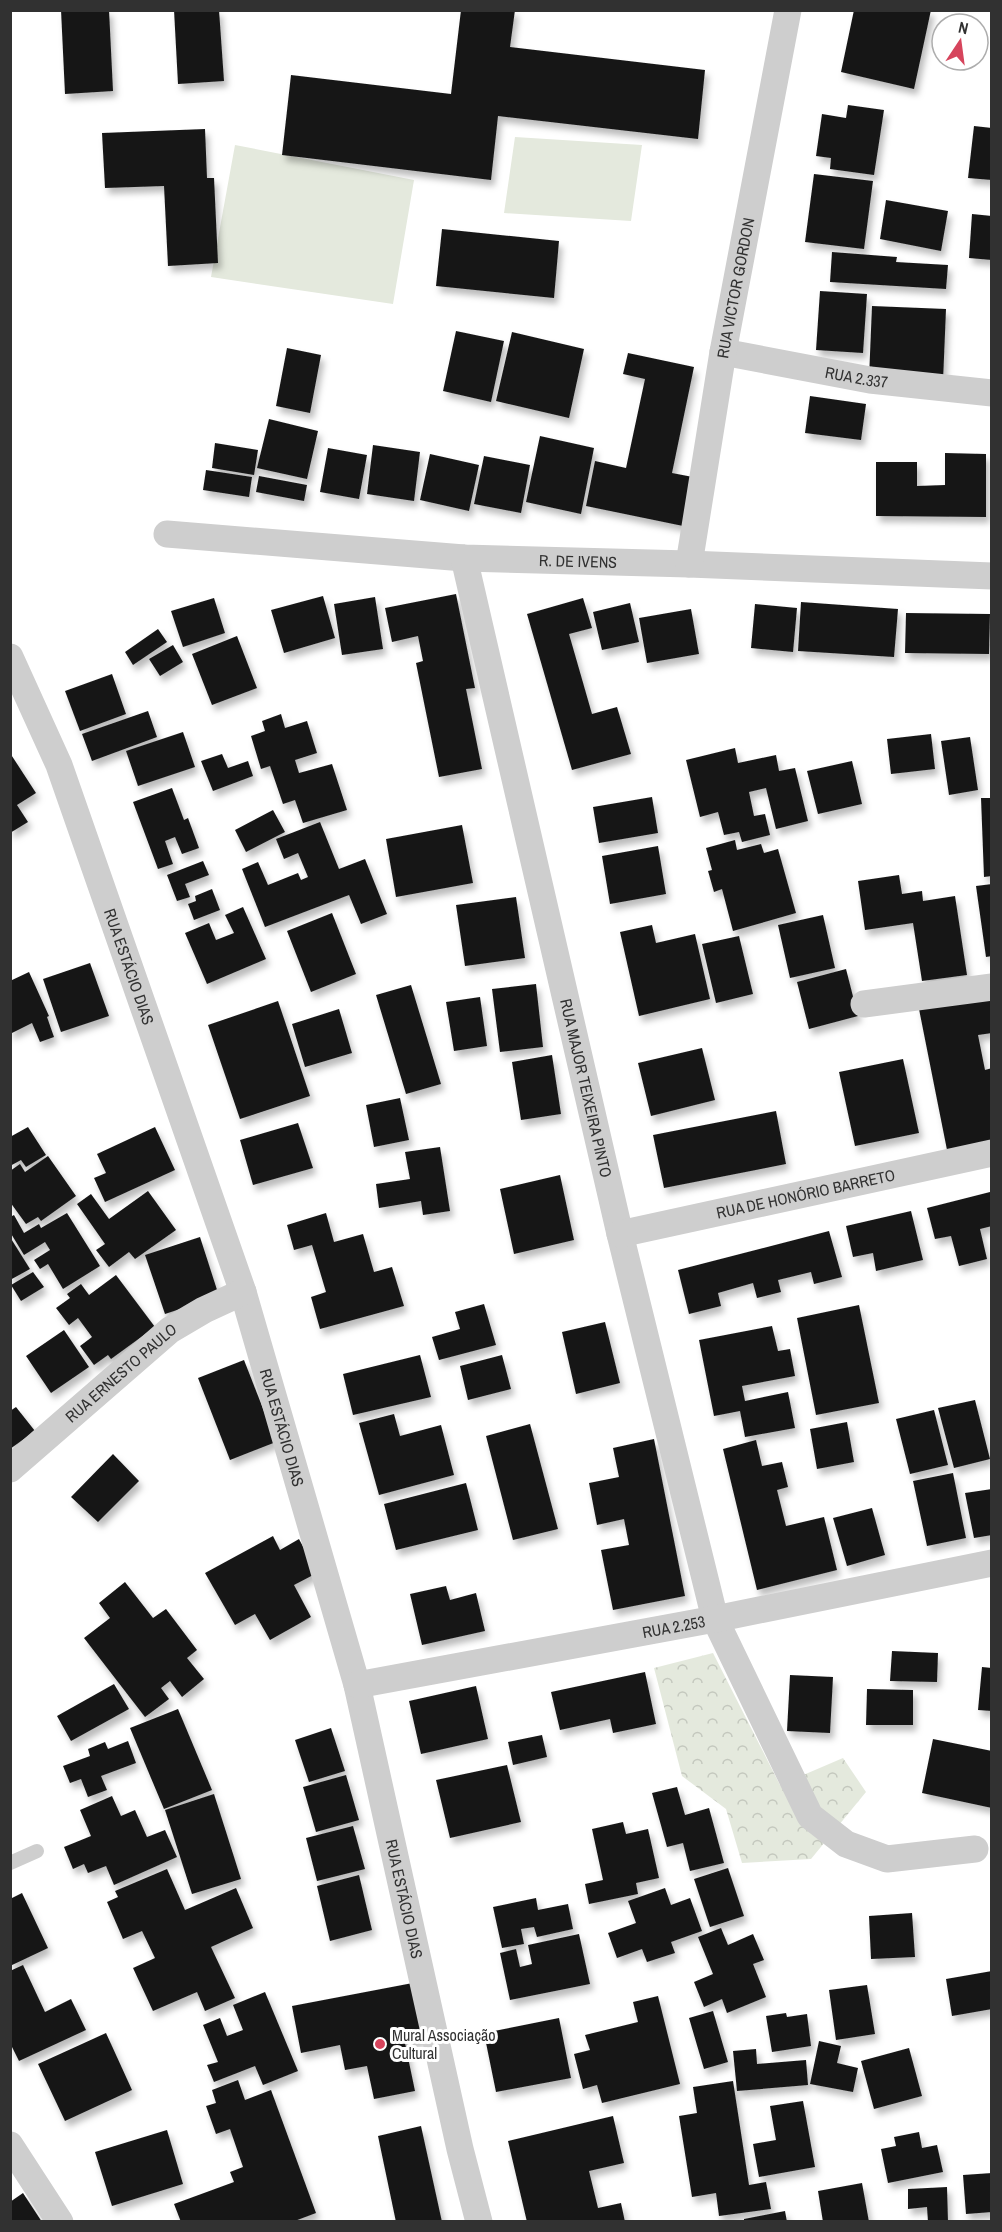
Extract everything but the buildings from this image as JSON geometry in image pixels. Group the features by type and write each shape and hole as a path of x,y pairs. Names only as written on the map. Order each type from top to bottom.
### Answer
{"street":[{"name":"RUA VICTOR GORDON","path":"689,564 723,352 788,10"},
{"name":"RUA 2.337","path":"723,352 870,380 992,393"},
{"name":"R. DE IVENS","path":"167,534 464,558 992,576"},
{"name":"RUA MAJOR TEIXEIRA PINTO","path":"464,558 620,1234 715,1619 810,1816 846,1844 887,1859 975,1849"},
{"name":"RUA ESTÁCIO DIAS","path":"10,657 59,765 243,1292 357,1685 460,2149 479,2222"},
{"path":"864,1004 992,987"},
{"name":"RUA DE HONÓRIO BARRETO","path":"620,1234 992,1153"},
{"name":"RUA ERNESTO PAULO","path":"10,1469 170,1330 204,1310 243,1292"},
{"name":"RUA 2.253","path":"357,1685 715,1619 992,1563"},
{"path":"10,2145 60,2222"}],"lane":[{"path":"10,1863 37,1851"}],"green space":[{"path":"515,137 642,145 631,221 504,213"},
{"path":"235,145 414,180 393,304 211,277"},
{"path":"713,1653 780,1785 843,1758 866,1792 811,1859 742,1863 726,1809 682,1776 654,1668"}],"place":[{"name":"Mural Associação Cultural","path":"380,2044"}]}
